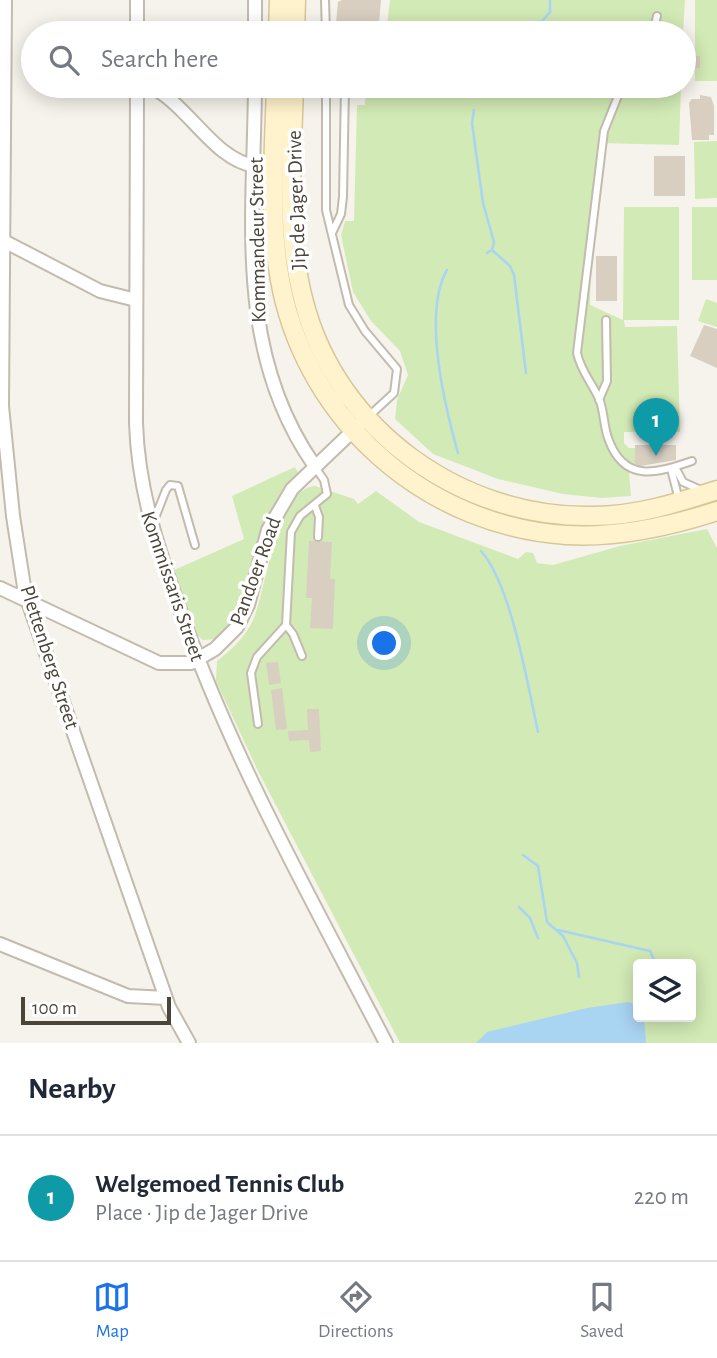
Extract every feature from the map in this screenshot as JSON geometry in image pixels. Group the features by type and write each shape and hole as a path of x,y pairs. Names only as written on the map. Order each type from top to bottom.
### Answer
{"main road":[{"path":"278,21 279,0"},
{"path":"295,21 296,0"},
{"name":"Jip de Jager Drive","path":"276,98 274,201 283,292 296,339 313,374 353,430 383,461 422,488 460,509 500,523 575,535 611,534 662,526 717,511"},
{"name":"Jip de Jager Drive","path":"294,98 292,213 301,291 322,352 337,379 367,418 397,447 425,468 461,488 504,505 538,512 582,516 660,507 677,494 694,509 716,494"}],"street":[{"name":"Plettenberg Street","path":"5,0 2,240 4,436 13,516 29,601 166,998 188,1043"},
{"path":"137,0 137,21"},
{"path":"255,0 255,21"},
{"name":"Kommissaris Street","path":"136,98 136,445 151,528 197,660 243,766 386,1043"},
{"path":"169,98 233,159 255,166"},
{"name":"Kommandeur Street","path":"255,98 254,284 262,350 271,383 292,434 314,465"},
{"path":"2,240 100,291 136,300"},
{"name":"Pandoer Road","path":"197,660 223,643 237,627 248,604 268,530 292,489 314,465 367,418"},
{"path":"0,588 159,663 180,665 197,660"},
{"path":"0,944 128,996 166,998"}],"lane":[{"path":"324,0 325,21"},
{"path":"656,21 657,16"},
{"path":"326,98 325,194 332,233 354,317 397,369 394,393 367,418"},
{"path":"332,233 338,221 343,197 345,98"},
{"path":"617,98 604,131 577,343 582,371 599,400 609,442 632,470 645,473 692,461"},
{"path":"599,400 607,380 606,320"},
{"path":"258,724 251,685 253,665 286,625 291,532 300,516 316,506 327,494 327,486 314,465"},
{"path":"673,468 677,494"},
{"path":"673,468 688,486 716,494"},
{"path":"151,528 166,490 174,484 180,490 195,545"},
{"path":"316,506 318,537"},
{"path":"286,625 302,656"}],"green space":[{"path":"390,0 685,0 684,21 387,21"},
{"path":"695,0 717,0 717,81 696,81 700,56 696,56"},
{"path":"365,98 681,98 679,145 600,143 592,210 590,305 623,320 624,207 679,207 679,320 624,320 625,327 677,326 680,432 624,432 624,443 629,448 635,448 635,467 629,472 631,496 602,498 563,494 498,479 433,454 395,419 397,400 408,375 400,351 371,321 353,292 341,235 345,221 354,221 357,105 365,105"},
{"path":"717,141 717,198 695,199 694,142"},
{"path":"692,207 717,207 717,280 692,280"},
{"path":"706,299 717,303 717,327 698,321"},
{"path":"295,467 298,473 269,515 234,618 218,639 203,640 196,634 172,571 244,539 232,496"},
{"path":"315,486 354,499 358,504 376,491 419,522 518,559 526,552 533,553 537,563 553,565 620,546 707,529 717,548 717,1043 400,1043 258,771 216,681 217,661 242,638 253,620 274,543 291,504 302,491"}],"water":[{"path":"633,1004 633,1022 644,1022 646,1043 476,1043 487,1032 587,1008"}],"building":[{"path":"381,0 379,21 336,21 338,2"},
{"path":"696,56 700,56 700,68 696,68"},
{"path":"700,95 711,97 714,106 714,135 709,135 709,140 692,140 689,103 692,99 700,99"},
{"path":"654,156 685,156 685,196 654,196"},
{"path":"596,256 617,256 617,301 596,301"},
{"path":"704,325 717,329 717,368 690,356"},
{"path":"635,445 676,445 676,460 635,467"},
{"path":"309,541 332,542 330,579 335,579 333,629 310,628 312,598 306,598"},
{"path":"278,662 281,683 269,685 266,663"},
{"path":"282,688 287,729 276,730 271,690"},
{"path":"307,709 319,709 321,751 310,752 309,740 289,741 288,731 308,730"}],"waterway":[{"path":"542,21 550,12 550,0"},
{"path":"474,110 472,123 483,203 494,242 492,250 487,253"},
{"path":"492,250 510,266 514,275 526,373"},
{"path":"447,270 436,310 436,335 442,386 458,453"},
{"path":"481,551 492,566 510,611 538,732"},
{"path":"523,855 538,866 547,922 563,936 577,963 579,977"},
{"path":"519,907 530,918 538,938"},
{"path":"558,930 650,951 654,959"}],"place":[{"name":"Welgemoed Tennis Club","path":"656,456"}]}
